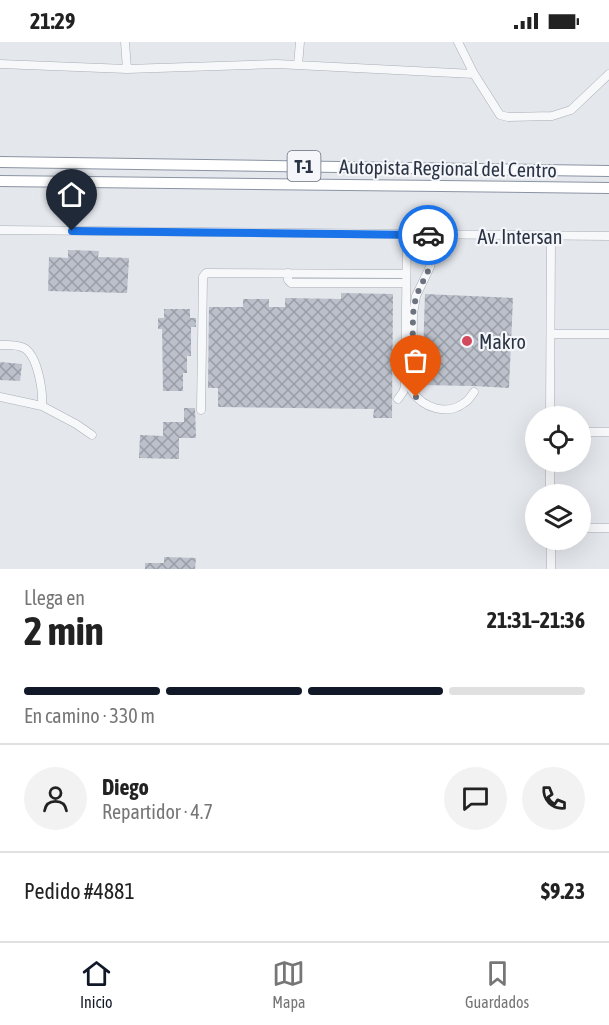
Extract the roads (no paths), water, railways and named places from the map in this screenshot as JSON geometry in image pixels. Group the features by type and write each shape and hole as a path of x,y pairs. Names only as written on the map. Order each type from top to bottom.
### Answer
{"highway":[{"name":"Autopista Regional del Centro","path":"0,162 609,171"},
{"name":"Autopista Regional del Centro","path":"0,181 609,188"}],"street":[{"path":"125,42 127,69"},
{"path":"298,65 300,42"},
{"path":"458,42 474,74 500,116 552,116 571,110 609,74"},
{"path":"0,64 127,69 277,64 474,74"},
{"name":"Av. Intersan","path":"0,230 609,236"},
{"path":"398,399 405,387 407,234"},
{"path":"438,235 430,267 416,296 413,314 412,391 416,397 428,405 446,410 465,403 474,392"},
{"path":"550,406 551,236"},
{"path":"288,273 288,280 291,283 406,283"},
{"path":"201,410 204,274 406,274"},
{"path":"551,334 609,334"},
{"path":"0,345 24,348 32,356 41,382 42,406"},
{"path":"0,397 42,406 92,435"},
{"path":"591,432 609,432"},
{"path":"591,528 609,528"},
{"path":"550,550 551,569"}],"place":[{"name":"Makro","path":"467,341"}]}
